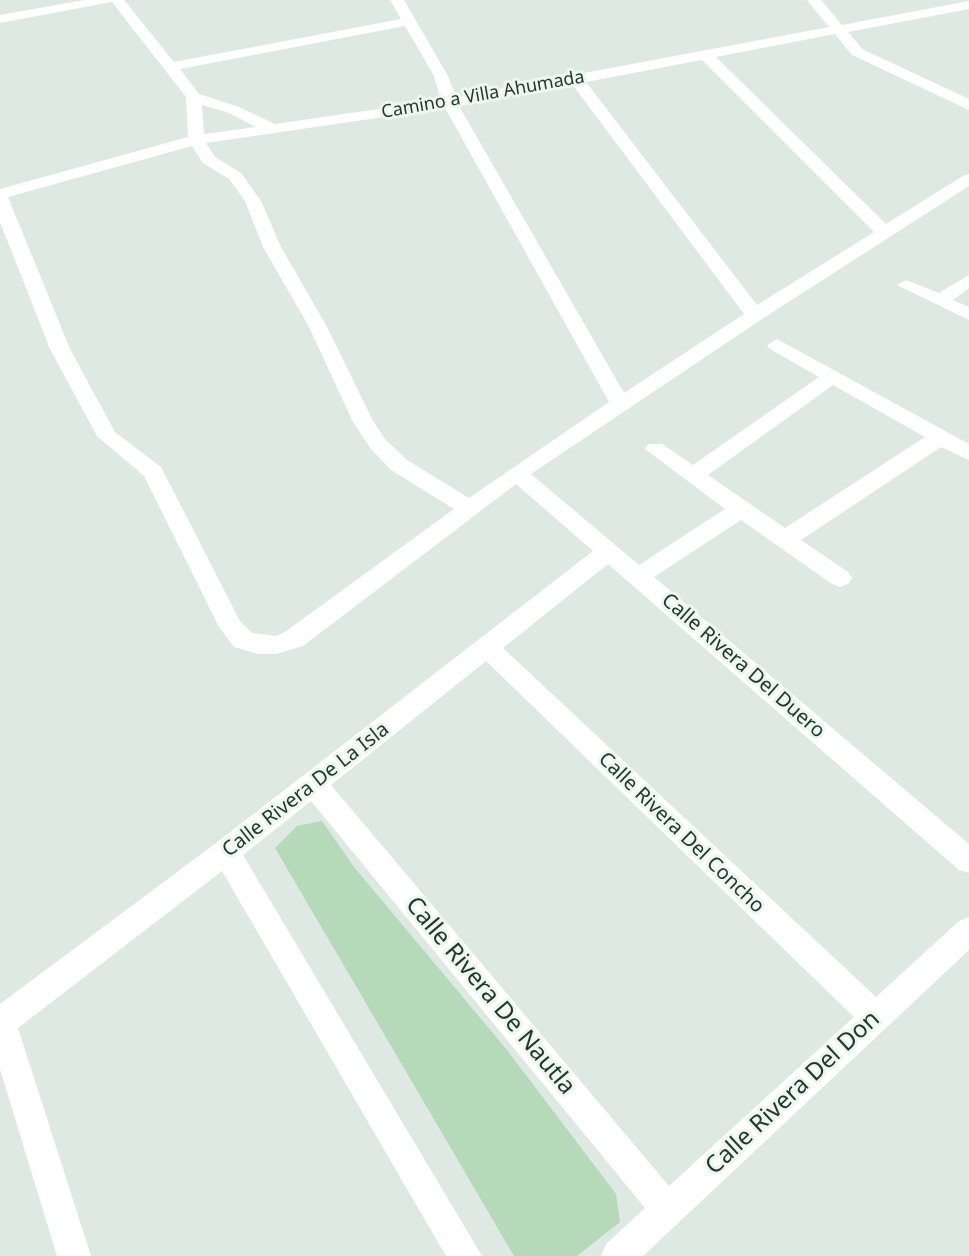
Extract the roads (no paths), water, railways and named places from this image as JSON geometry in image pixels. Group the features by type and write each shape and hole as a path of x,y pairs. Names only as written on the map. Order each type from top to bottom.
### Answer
{"street":[{"path":"0,19 107,0"},
{"path":"117,0 194,97 234,110 271,128"},
{"path":"397,0 441,76 450,103 620,404"},
{"path":"798,0 817,4 857,52 869,60 969,105"},
{"name":"Camino a Villa Ahumada","path":"0,196 196,140 450,103 965,5"},
{"path":"170,67 411,21"},
{"path":"706,55 884,232"},
{"path":"575,78 755,315"},
{"path":"194,97 196,140 209,160 235,176 253,201 272,247 317,325 363,422 378,444 399,465 468,507"},
{"path":"0,196 20,255 73,377 107,436 153,472 231,627 243,640 258,645 276,645 294,639 517,473 755,315 969,179"},
{"path":"941,300 969,280"},
{"path":"906,285 969,314"},
{"path":"777,345 969,453"},
{"path":"694,475 833,376"},
{"path":"787,538 941,437"},
{"path":"655,449 787,538 840,578"},
{"name":"Calle Rivera Del Duero","path":"517,473 969,861"},
{"path":"639,576 742,508"},
{"name":"Calle Rivera De La Isla","path":"0,1022 226,852 608,552"},
{"name":"Calle Rivera Del Concho","path":"488,648 875,1017"},
{"name":"Calle Rivera De Nautla","path":"313,783 667,1209"},
{"path":"226,852 465,1256"},
{"name":"Calle Rivera Del Don","path":"618,1256 969,931"},
{"path":"0,1022 74,1256"}]}
